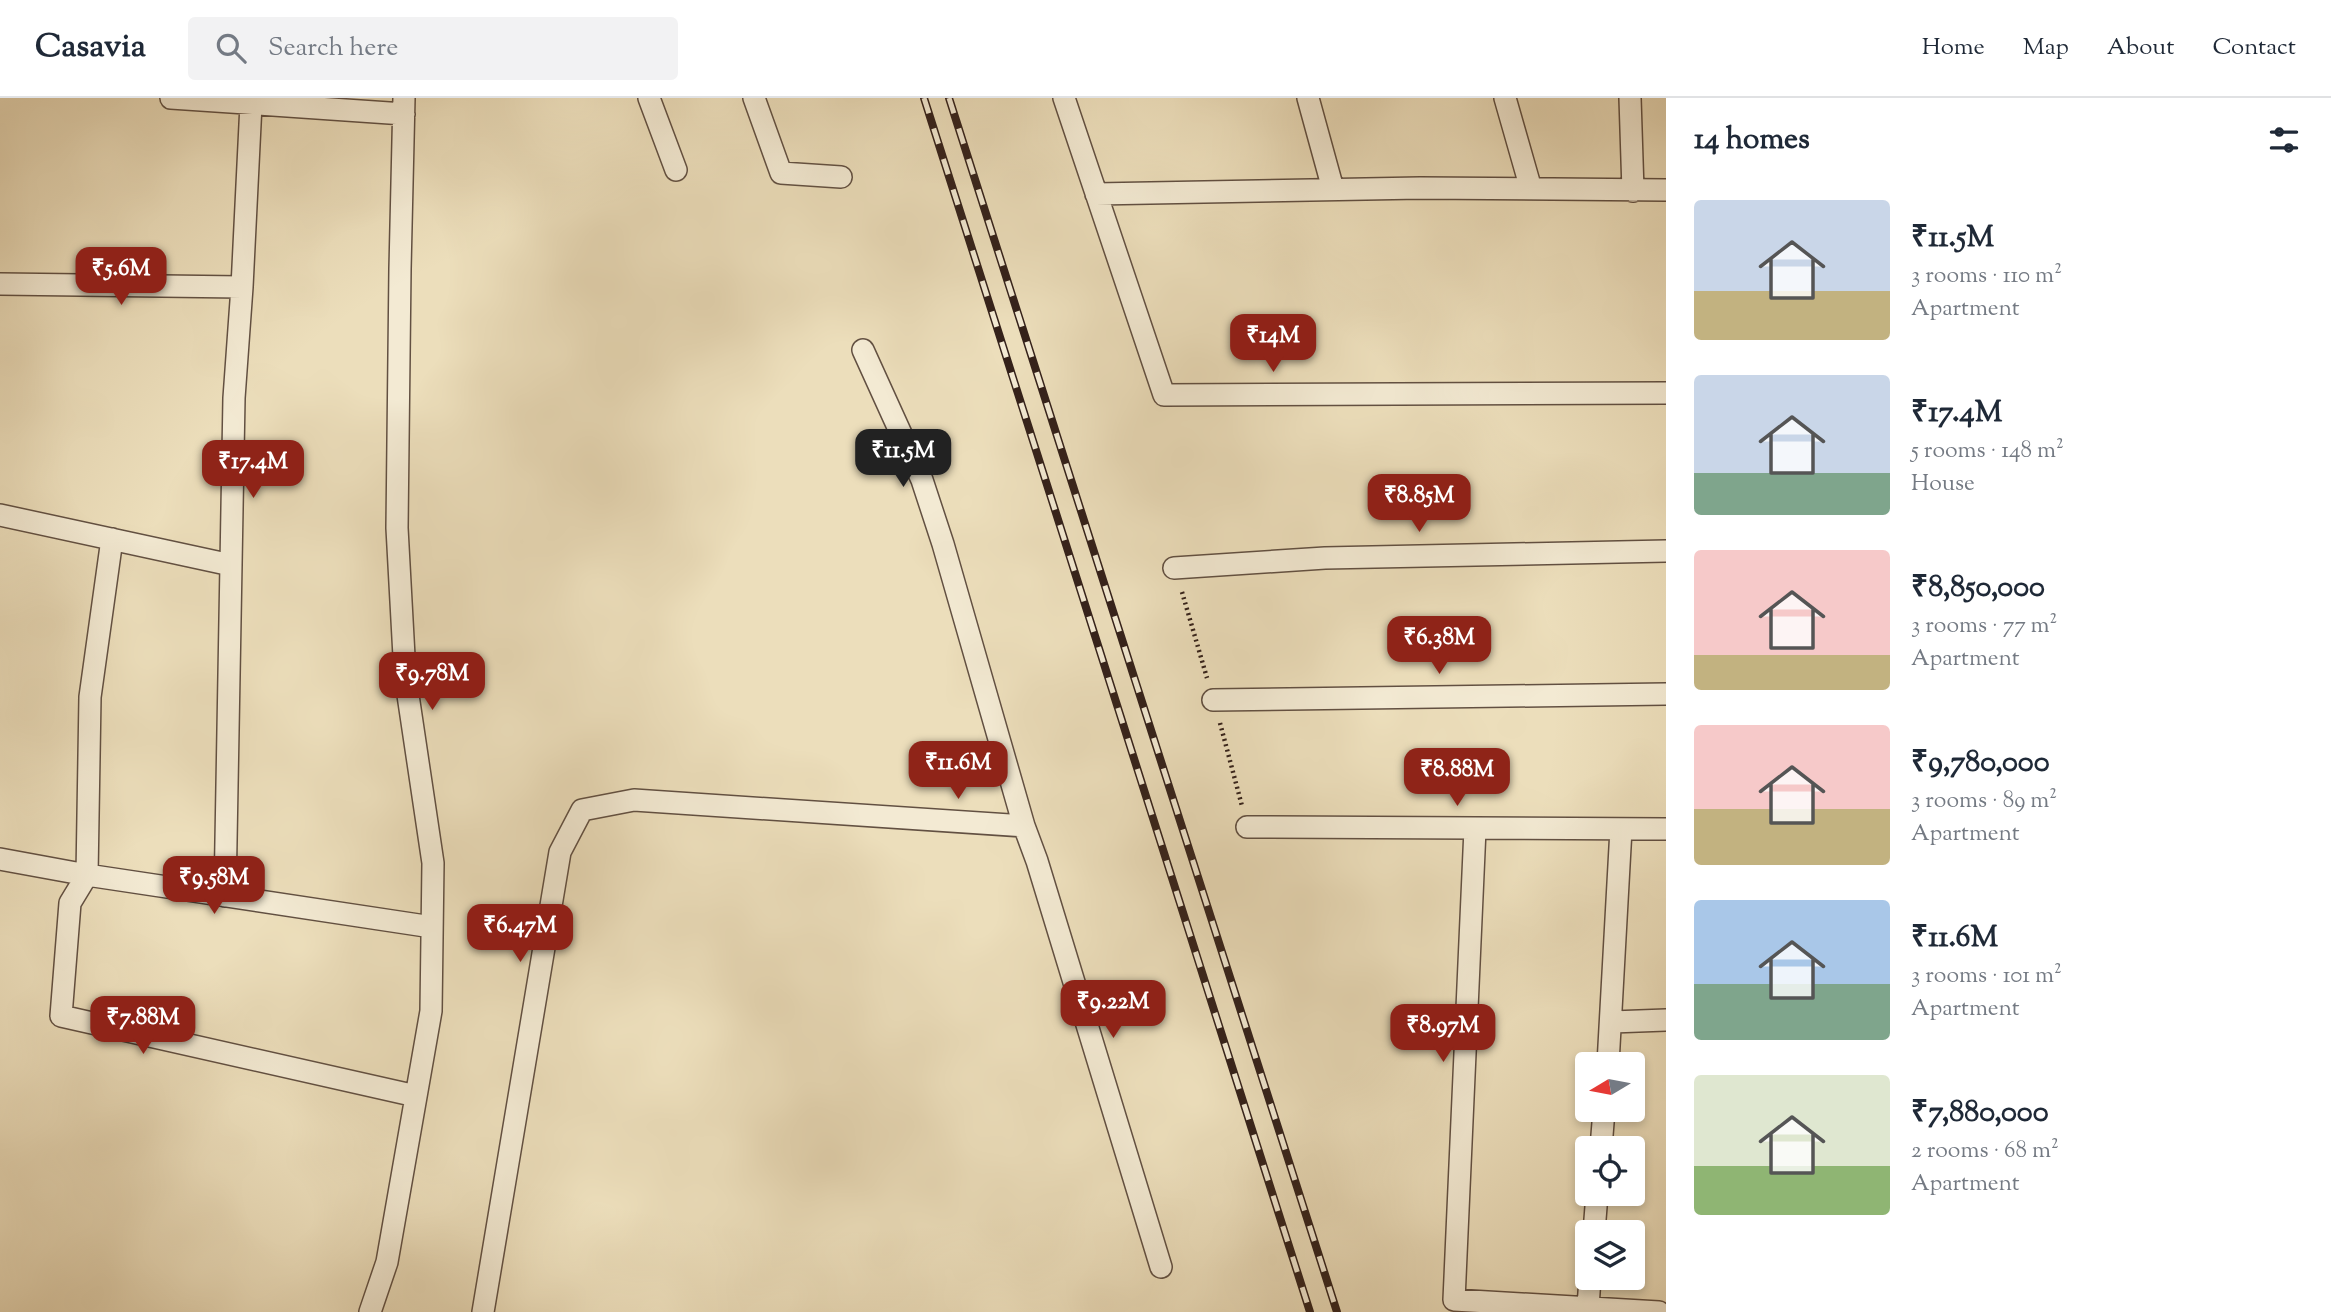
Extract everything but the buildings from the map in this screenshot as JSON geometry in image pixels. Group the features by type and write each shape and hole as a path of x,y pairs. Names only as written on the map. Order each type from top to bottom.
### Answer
{"street":[{"path":"171,98 251,104 404,106 397,528 405,675 433,863 431,1012 387,1262 370,1312"},
{"path":"649,98 676,170"},
{"path":"754,98 781,173 841,177"},
{"path":"1064,98 1164,396 1666,393"},
{"path":"1308,98 1333,189"},
{"path":"1505,98 1531,189"},
{"path":"1630,98 1633,191"},
{"path":"225,896 234,398 251,104"},
{"path":"1096,194 1333,189 1666,190"},
{"path":"0,284 242,287"},
{"path":"863,351 926,493 943,544 1024,826 1161,1267"},
{"path":"0,515 231,565"},
{"path":"112,539 90,697 87,875 70,903 61,1016 416,1096"},
{"path":"1174,568 1325,558 1666,551"},
{"path":"1213,699 1666,694"},
{"path":"483,1312 560,852 582,810 634,800 1024,826"},
{"path":"1247,827 1666,830"},
{"path":"1475,829 1454,1300 1659,1312"},
{"path":"1609,1052 1621,830"},
{"path":"0,859 87,875 432,927"},
{"path":"1612,1021 1666,1020"},
{"path":"1588,1307 1589,1290"}],"railway":[{"path":"924,98 1310,1312"},
{"path":"949,98 1337,1312"}]}
